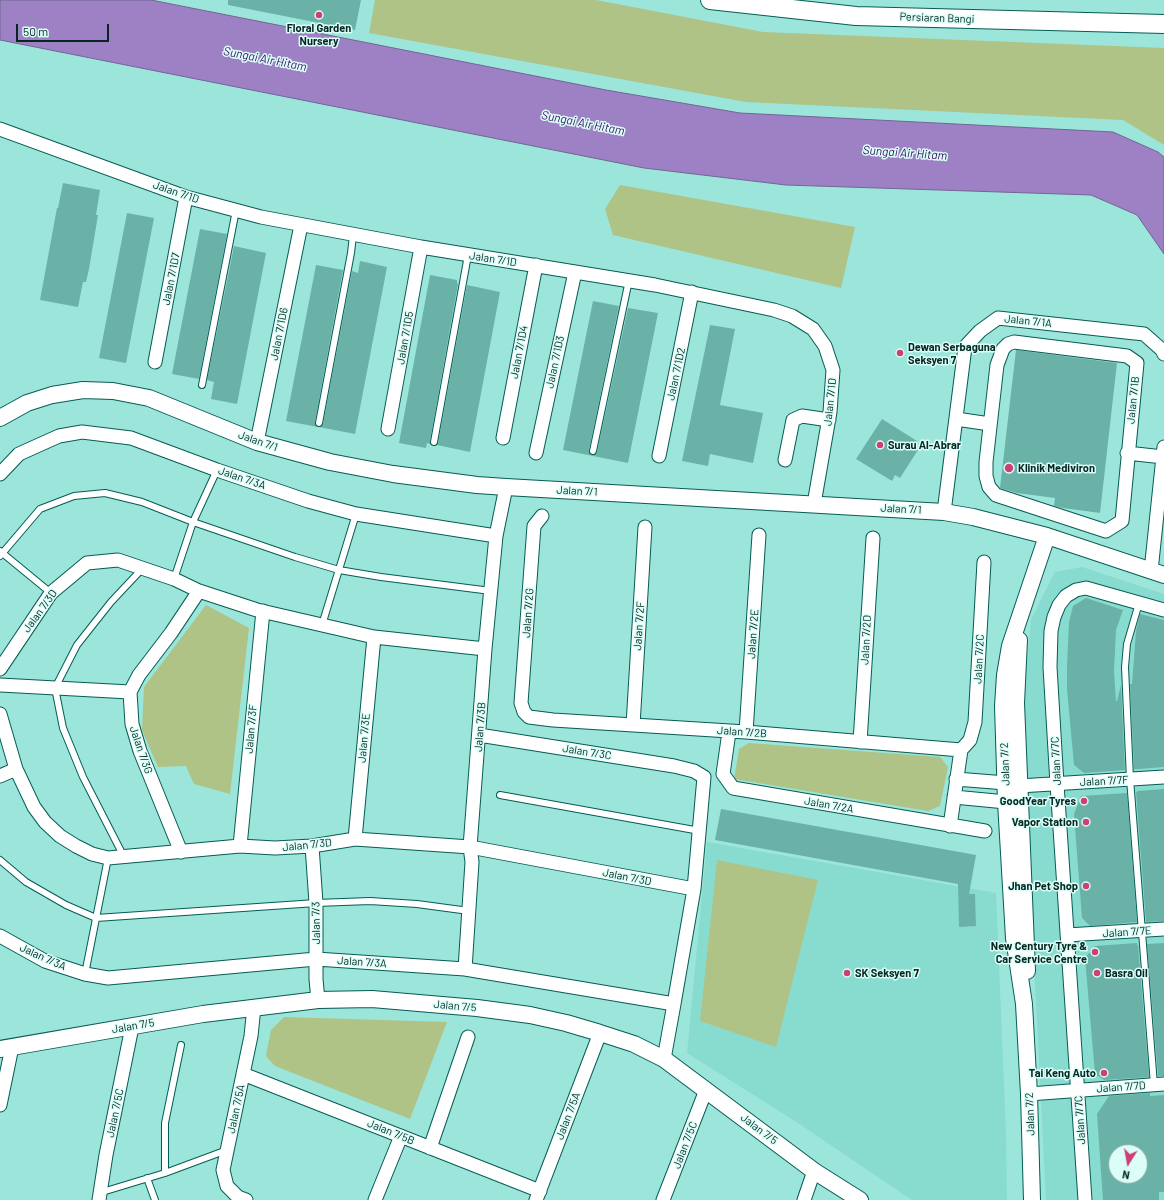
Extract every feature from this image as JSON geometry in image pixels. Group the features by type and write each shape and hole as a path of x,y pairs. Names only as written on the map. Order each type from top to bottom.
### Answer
{"main road":[{"name":"Persiaran Bangi","path":"710,0 856,16 1164,24"}],"street":[{"name":"Jalan 7/1D","path":"0,129 186,197 261,217 421,247 629,280 774,310 792,316 812,329 825,346 833,370 829,420 814,504"},
{"name":"Jalan 7/1D7","path":"155,362 186,197"},
{"name":"Jalan 7/1D6","path":"257,442 301,225"},
{"name":"Jalan 7/1D5","path":"388,430 421,247"},
{"name":"Jalan 7/1D4","path":"503,438 536,265"},
{"name":"Jalan 7/1D3","path":"536,453 575,272"},
{"name":"Jalan 7/1D2","path":"659,456 692,292"},
{"name":"Jalan 7/1A","path":"944,512 965,347 980,331 998,318 1144,334 1162,350 1164,354"},
{"name":"Jalan 7/1B","path":"1014,342 1127,356 1137,363 1128,453 1122,521 1106,531 996,495 989,487 986,476 986,462 997,365 1003,350 1008,344 1014,342"},
{"name":"Jalan 7/1","path":"0,418 27,403 52,395 83,390 113,391 149,398 257,442 330,462 393,474 477,485 944,512 973,517 1047,536 1158,573"},
{"path":"785,460 793,420 802,416 829,420"},
{"path":"956,419 990,424"},
{"name":"Jalan 7/3A","path":"0,474 19,454 59,436 82,432 131,438 217,470 308,501 356,514 496,536"},
{"path":"1128,453 1164,452 1158,573"},
{"name":"Jalan 7/3B","path":"465,969 472,862 470,847 485,649 496,536 506,487"},
{"name":"Jalan 7/2G","path":"524,712 521,703 534,526 542,516"},
{"name":"Jalan 7/2F","path":"633,725 645,526"},
{"name":"Jalan 7/2E","path":"746,732 759,535"},
{"name":"Jalan 7/2","path":"1024,1004 1027,971 1027,937 1012,784 1019,621 1047,536"},
{"name":"Jalan 7/2D","path":"860,742 873,538"},
{"name":"Jalan 7/3D","path":"0,669 51,593 87,563 118,560 174,579 199,591 262,611 374,637 485,649"},
{"name":"Jalan 7/2C","path":"961,750 970,740 975,722 984,562"},
{"name":"Jalan 7/7C","path":"1086,1200 1050,667 1052,631 1054,617 1059,605 1066,596 1076,590 1086,588 1164,610"},
{"path":"0,685 130,692 139,675 172,633 199,591"},
{"name":"Jalan 7/3F","path":"240,846 262,611"},
{"name":"Jalan 7/3E","path":"355,839 374,637"},
{"name":"Jalan 7/3G","path":"130,692 132,724 140,751 181,852"},
{"name":"Jalan 7/2B","path":"524,712 529,717 536,718 746,732 961,750"},
{"name":"Jalan 7/3D","path":"0,714 16,769 34,807 45,822 60,836 92,854 108,858 240,846 275,848 312,846 355,839 470,847 694,890"},
{"name":"Jalan 7/2A","path":"729,732 723,774 733,788 985,831"},
{"name":"Jalan 7/3C","path":"479,735 674,766 694,771 704,777 700,831"},
{"path":"950,826 961,750"},
{"path":"0,776 16,769"},
{"name":"Jalan 7/7F","path":"956,779 1012,784 1057,784 1164,777"},
{"name":"Jalan 7/2","path":"1012,784 1006,802 1014,938 1024,1004 1029,1094 1032,1200"},
{"path":"954,797 1006,802"},
{"path":"664,1059 694,890 700,831"},
{"name":"Jalan 7/3","path":"312,846 316,903 318,1000"},
{"name":"Jalan 7/7E","path":"1067,935 1164,929"},
{"name":"Jalan 7/3A","path":"0,936 45,961 85,974 108,978 316,959 465,969 674,1004"},
{"name":"Jalan 7/5","path":"6,1048 203,1014 318,1000 372,999 478,1008 530,1015 566,1023 634,1044 664,1059 814,1171 860,1200"},
{"name":"Jalan 7/5A","path":"246,1200 238,1197 227,1186 223,1170 251,1036 254,1007"},
{"name":"Jalan 7/5C","path":"99,1196 132,1027"},
{"name":"Jalan 7/5A","path":"538,1195 600,1033"},
{"path":"430,1148 468,1037"},
{"path":"0,1105 6,1048"},
{"name":"Jalan 7/5B","path":"243,1074 401,1136 538,1195"},
{"name":"Jalan 7/7D","path":"1029,1094 1159,1084"},
{"name":"Jalan 7/5C","path":"663,1200 706,1090"},
{"path":"375,1200 401,1136"},
{"path":"804,1200 814,1171"}],"lane":[{"path":"202,385 236,210"},
{"path":"319,423 353,235"},
{"path":"434,442 468,255"},
{"path":"593,452 629,280"},
{"path":"174,579 193,522 217,470"},
{"path":"51,593 1,553 40,510 74,496 106,492 142,502 193,522 295,557 339,570 491,591"},
{"path":"322,625 356,514"},
{"path":"124,857 77,763 63,728 55,688 77,645 111,602 143,569"},
{"path":"1140,602 1127,644 1125,667 1130,779 1142,931 1159,1084"},
{"path":"500,795 700,831"},
{"path":"85,974 108,858"},
{"path":"0,860 26,882 66,905 96,918 316,903 370,901 417,904 469,911"},
{"path":"165,1173 165,1123 181,1045"},
{"path":"99,1196 227,1150"},
{"path":"147,1178 155,1200"}],"shaded area":[{"path":"375,0 596,0 763,32 1164,48 1164,145 1123,120 746,102 369,33"},
{"path":"620,185 855,227 841,288 613,235 605,209"},
{"path":"1082,567 1164,594 1164,1200 1046,1200 1030,888 1023,703 1031,620 1055,572"},
{"path":"206,605 249,628 230,794 194,784 186,766 158,767 142,730 144,687"},
{"path":"749,743 940,757 948,767 940,806 928,811 734,779 739,749"},
{"name":"SK Seksyen 7","path":"707,842 996,893 1006,1135 1007,1200 912,1200 798,1123 687,1053"},
{"path":"717,860 818,880 776,1047 700,1021"},
{"path":"284,1017 447,1022 410,1119 275,1066 266,1056 271,1030"}],"water":[{"name":"Sungai Air Hitam","path":"0,0 151,0 606,90 740,113 1113,132 1158,152 1164,157 1164,254 1137,215 1091,195 786,185 644,168 0,40"}],"building":[{"name":"Floral Garden Nursery","path":"228,0 361,0 355,30 228,5"},
{"path":"63,183 100,190 96,215 98,215 89,269 86,282 83,282 78,307 40,300"},
{"path":"127,213 154,218 126,363 99,358"},
{"path":"200,229 227,234 199,379 172,374"},
{"path":"234,246 266,253 237,404 211,399 214,382 207,380"},
{"path":"360,261 387,267 355,434 319,427 323,424 352,271 358,273"},
{"path":"316,265 343,270 315,422 315,425 318,427 286,421"},
{"path":"430,275 457,280 458,284 430,444 427,443 426,448 399,443"},
{"path":"467,285 500,292 470,452 437,445"},
{"path":"593,301 619,306 589,450 590,454 592,455 596,454 597,452 628,308 658,313 628,463 563,450"},
{"path":"710,325 735,329 720,405 763,413 753,463 710,454 708,466 682,461"},
{"path":"1016,350 1117,363 1100,513 1054,506 1055,498 1017,493 1000,488"},
{"path":"882,419 917,441 913,447 918,450 900,478 895,475 892,481 856,459"},
{"path":"1086,598 1123,610 1116,630 1114,671 1116,701 1121,685 1125,770 1084,773 1074,765 1067,689 1069,622 1073,606"},
{"path":"1140,614 1164,620 1164,767 1134,769 1130,684 1132,684 1136,631"},
{"path":"1164,789 1164,921 1146,922 1136,792"},
{"path":"1127,793 1137,922 1090,926 1082,918 1074,814 1081,796"},
{"path":"721,809 976,855 969,894 975,894 976,926 959,927 958,884 715,840"},
{"path":"1137,943 1149,1077 1104,1080 1095,1074 1085,958 1095,946"},
{"path":"1164,943 1164,1076 1158,1076 1147,944"},
{"path":"1150,1093 1150,1096 1164,1095 1164,1192 1159,1192 1159,1200 1103,1200 1097,1114 1109,1096"}],"place":[{"name":"Floral Garden Nursery","path":"319,15"},
{"name":"Dewan Serbaguna Seksyen 7","path":"900,353"},
{"name":"Surau Al-Abrar","path":"880,445"},
{"name":"Klinik Mediviron","path":"1009,468"},
{"name":"GoodYear Tyres","path":"1084,801"},
{"name":"Vapor Station","path":"1086,822"},
{"name":"Jhan Pet Shop","path":"1086,886"},
{"name":"New Century Tyre & Car Service Centre","path":"1095,952"},
{"name":"SK Seksyen 7","path":"847,973"},
{"name":"Basra Oil","path":"1097,973"},
{"name":"Tai Keng Auto","path":"1104,1073"}]}
